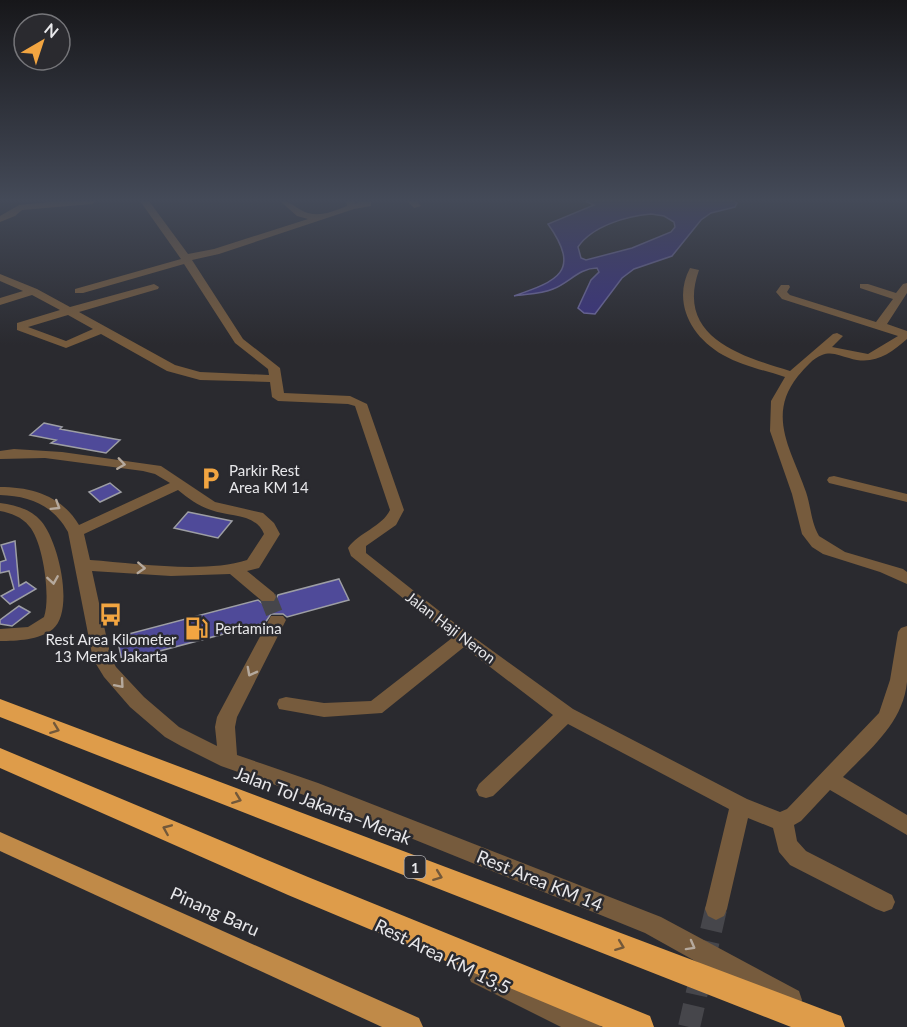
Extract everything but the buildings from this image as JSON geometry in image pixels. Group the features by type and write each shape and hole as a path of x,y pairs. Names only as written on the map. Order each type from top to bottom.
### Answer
{"highway":[{"name":"Jalan Tol Jakarta–Merak","path":"0,708 830,1027"},
{"path":"0,758 639,1027"}],"main road":[{"name":"Pinang Baru","path":"0,841 410,1027"}],"street":[{"name":"Jalan Haji Neron","path":"179,249 239,341 274,368 276,394 282,399 358,402 363,407 374,447 397,510 396,515 359,542 356,548 359,556 566,714 758,813"},
{"path":"79,291 225,249"},
{"path":"694,270 686,288 687,302 692,316 709,341 733,356 792,375"},
{"path":"0,277 33,291 158,362 190,374 217,378 275,379"},
{"path":"864,286 898,297"},
{"path":"881,328 881,323 892,313 898,297 907,286"},
{"path":"100,330 66,345 21,328 24,323 154,287"},
{"path":"785,287 781,292 786,297 881,328 904,340"},
{"path":"0,302 33,291"},
{"path":"837,336 792,375 778,399 775,419 776,435 794,480 808,532 817,544 825,549 886,568 907,579"},
{"path":"821,351 841,352 871,359 904,340"},
{"path":"0,456 15,454 86,459 154,469 203,501 218,508 261,518 270,525 272,534 256,561 242,567 204,571 82,565"},
{"path":"834,480 907,498"},
{"path":"0,491 21,493 51,502 69,517 76,532 179,484"},
{"path":"0,507 26,514 39,526 54,577 57,607 52,619 40,628 19,635 0,635"},
{"name":"Rest Area KM 14","path":"76,532 102,659 110,672 137,702 172,732 228,760 311,789 653,925 839,1027"},
{"path":"242,567 268,597"},
{"path":"228,760 225,727 227,717 277,620"},
{"path":"758,813 794,815 875,732 888,716 899,680 907,632"},
{"path":"286,704 324,710 375,708 464,638"},
{"path":"486,790 566,714"},
{"path":"828,778 907,826"},
{"path":"758,813 798,858 884,902"},
{"path":"716,909 758,813"},
{"name":"Rest Area KM 13,5","path":"298,885 588,1027"}],"shaded area":[{"path":"561,249 579,249 581,258 586,260 628,249 678,249 672,256 634,269 622,278 595,314 584,313 578,308 591,280 599,272 597,268 585,270 548,291 514,296 553,279 564,264"}],"tunnel":[{"path":"268,597 277,620"},
{"path":"689,1027 716,909"}],"place":[{"name":"Parkir Rest Area KM 14","path":"211,479"},
{"name":"Rest Area Kilometer 13 Merak Jakarta","path":"111,615"},
{"name":"Pertamina","path":"197,628"}]}
